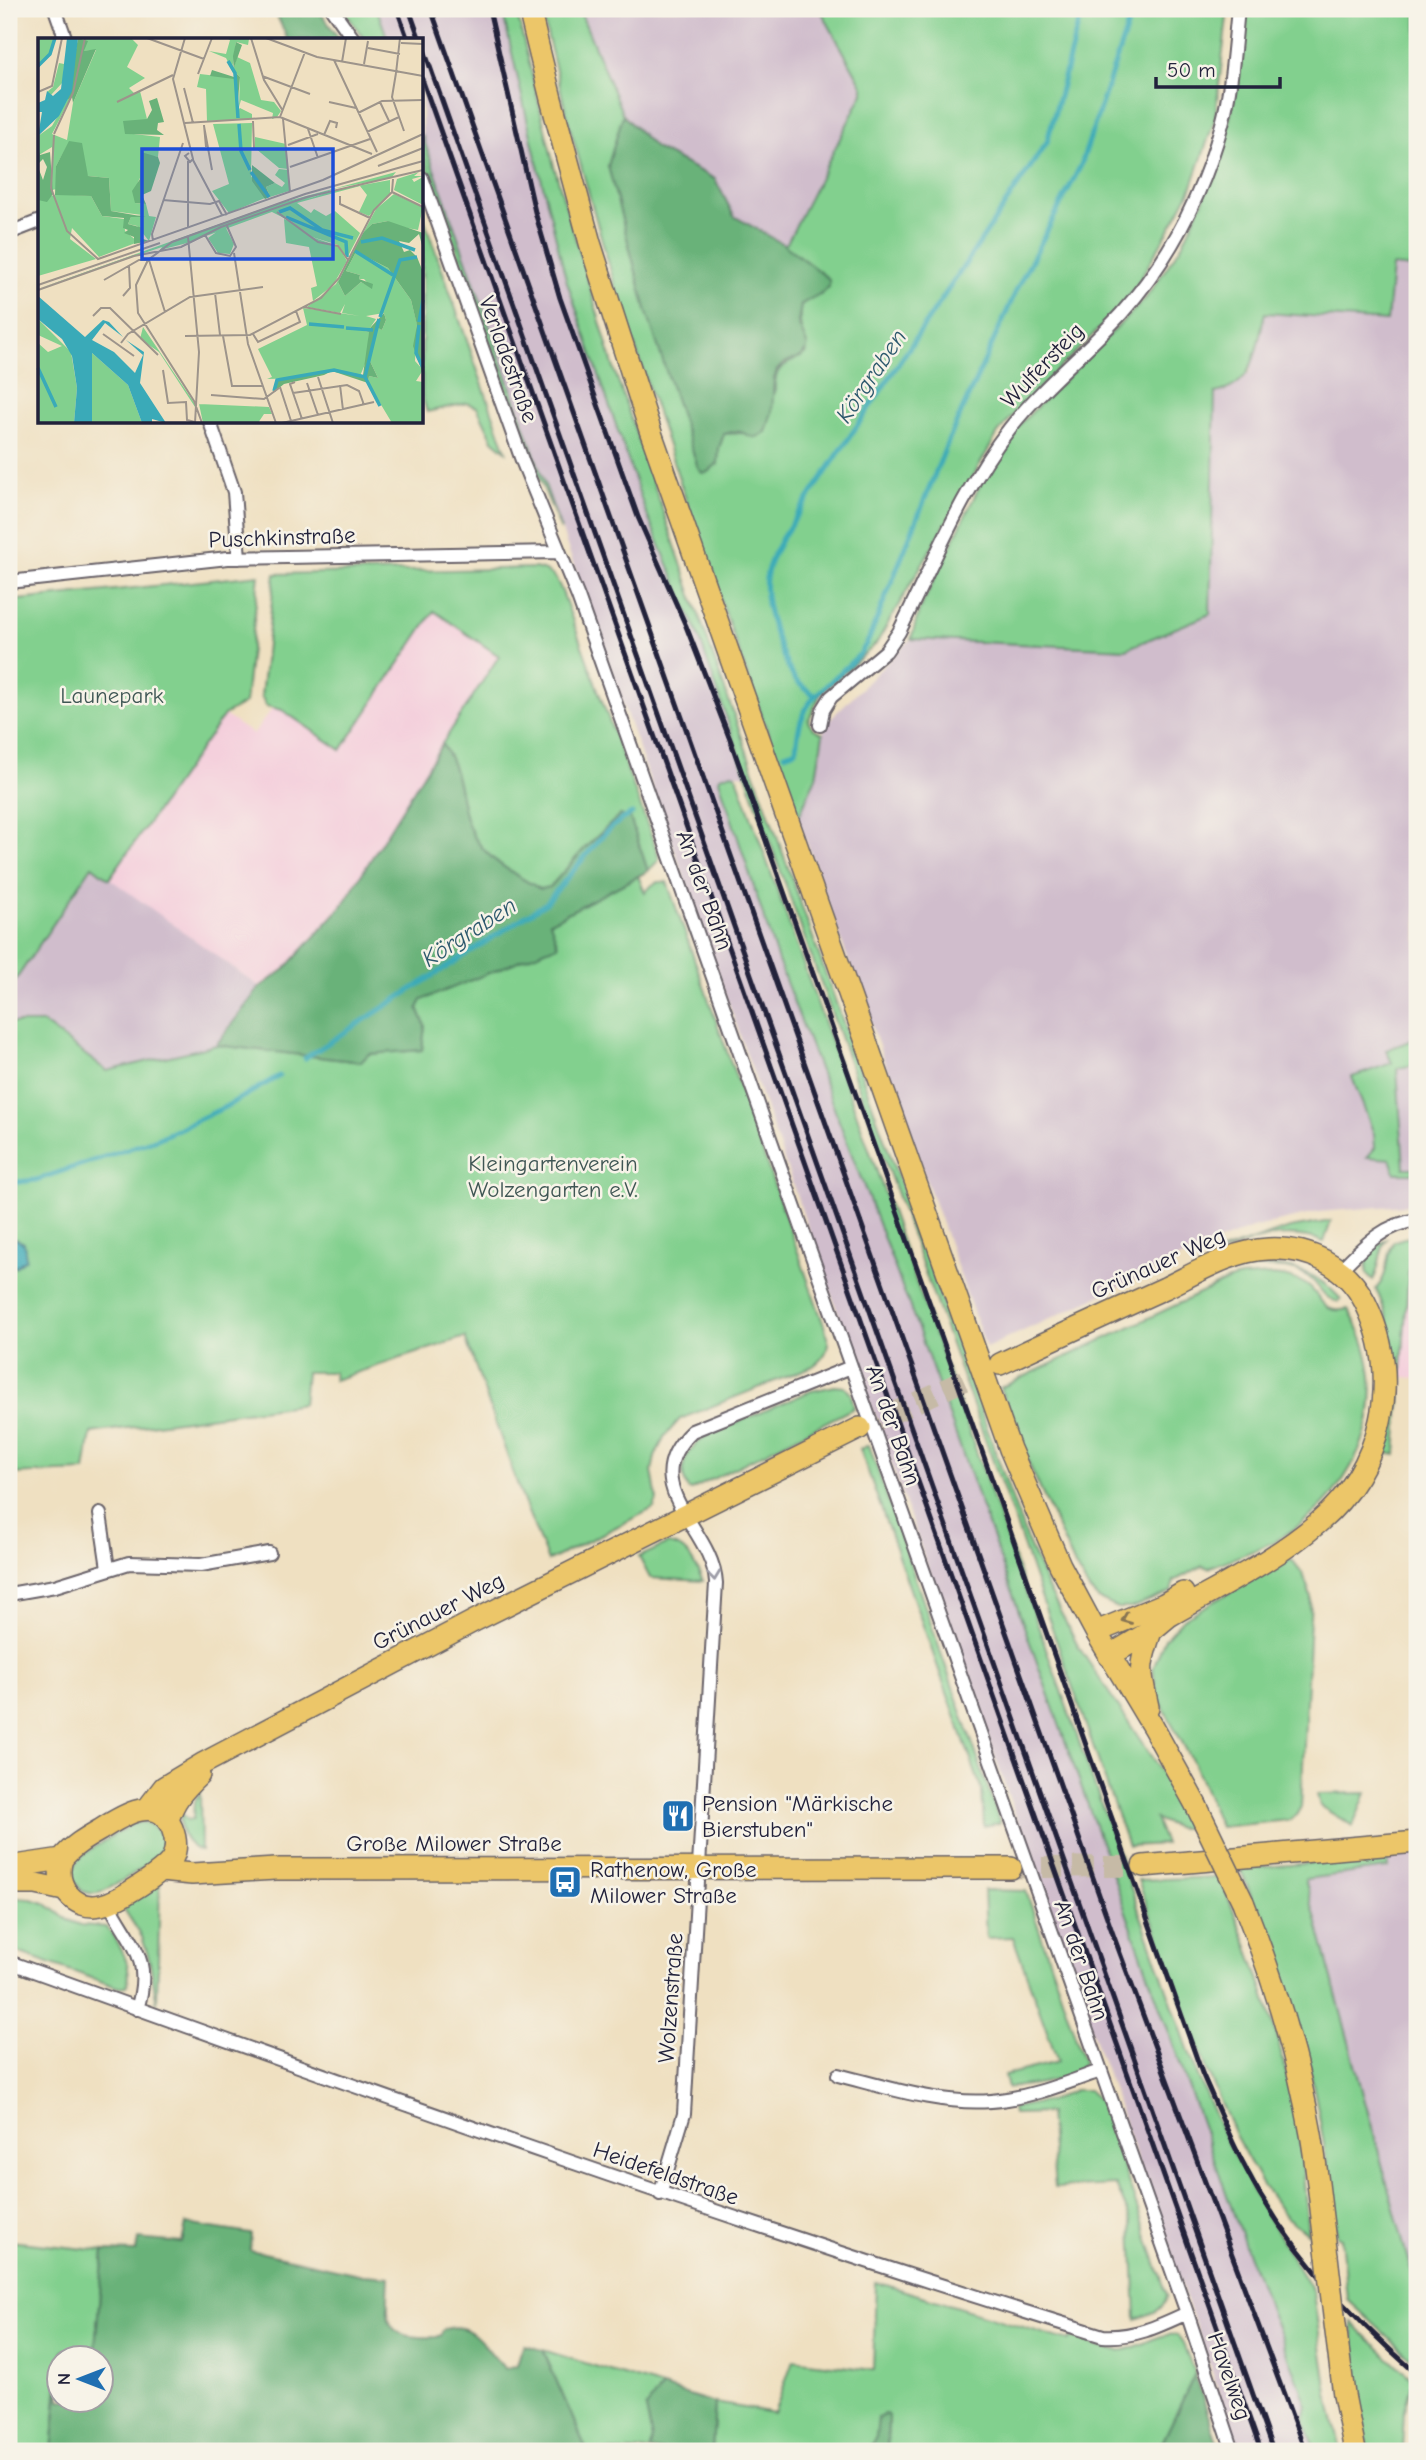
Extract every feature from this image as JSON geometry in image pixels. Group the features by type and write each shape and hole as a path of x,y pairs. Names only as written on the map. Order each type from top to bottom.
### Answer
{"main road":[{"path":"529,9 590,243 650,430 1010,1449 1060,1565 1109,1656 1153,1727 1196,1805 1243,1902 1267,1963 1297,2070 1311,2134 1344,2395 1355,2451"},
{"name":"Grünauer Weg","path":"1000,1364 1240,1254 1267,1248 1289,1249 1315,1255 1340,1270 1360,1294 1375,1323 1381,1343 1386,1387 1378,1429 1366,1461 1338,1503 1319,1522 1269,1557 1169,1616 1152,1631 1109,1656"},
{"name":"Grünauer Weg","path":"147,1809 164,1787 189,1771 474,1621 860,1428"},
{"name":"Grünauer Weg","path":"1096,1632 1164,1604 1241,1566 1269,1557"},
{"path":"1152,1631 1140,1665 1141,1682 1153,1727"},
{"name":"Grünauer Weg","path":"168,1821 178,1797 219,1757"},
{"path":"147,1809 159,1813 168,1821 176,1847 172,1860 161,1871 109,1903 98,1906 76,1902 64,1890 59,1876 62,1859 69,1850 127,1812 147,1809"},
{"path":"1143,1866 1417,1842"},
{"name":"Große Milower Straße","path":"176,1847 198,1861 276,1869"},
{"path":"9,1867 62,1859"},
{"name":"Große Milower Straße","path":"161,1871 192,1874 276,1869 1011,1868"},
{"path":"9,1884 36,1884 64,1890"}],"street":[{"path":"55,9 65,38"},
{"path":"332,9 353,38"},
{"name":"Wulfersteig","path":"820,725 831,697 886,651 899,632 976,477 1009,429 1139,292 1175,237 1197,197 1222,123 1238,9"},
{"name":"Verladestraße","path":"424,184 519,451 558,552"},
{"path":"9,233 38,222"},
{"path":"210,424 234,492 239,558"},
{"name":"Puschkinstraße","path":"9,582 239,558 558,552"},
{"name":"An der Bahn","path":"558,552 578,597 1187,2313"},
{"path":"1340,1270 1378,1233 1391,1226 1417,1220"},
{"path":"684,1516 674,1492 671,1467 676,1449 692,1431 851,1367"},
{"path":"100,1514 108,1568"},
{"name":"Wolzenstraße","path":"660,2194 684,2114 715,1572 708,1552 684,1516"},
{"path":"9,1594 55,1586 129,1563 201,1565 269,1553"},
{"path":"109,1903 136,1948 142,1964 142,1993 137,2009"},
{"name":"Heidefeldstraße","path":"9,1962 660,2194 936,2285 1103,2336 1122,2337 1148,2331 1187,2313"},
{"path":"838,2075 929,2096 991,2101 1041,2092 1100,2071"},
{"name":"Havelweg","path":"1187,2313 1233,2451"},
{"path":"1416,2451 1417,2422"}],"shaded area":[{"path":"377,9 502,9 566,279 646,513 697,631 746,775 732,773 778,961 916,1323 1249,2257 1300,2385 1307,2405 1304,2419 1316,2451 1240,2451 424,141 424,38 387,38"},
{"path":"579,9 820,9 863,88 863,93 787,243 783,244 734,216 715,179 655,148 623,115"},
{"path":"1415,241 1417,1204 1319,1212 1252,1228 986,1348 798,818 816,777 825,724 911,639 1125,649 1210,614 1215,393 1250,372 1265,313 1387,321 1392,266"},
{"path":"433,611 499,656 342,906 285,969 260,987 109,879 224,715 253,734 272,709 282,710 341,750"},
{"path":"92,866 260,987 216,1045 107,1071 43,1024 9,1023 9,990"},
{"path":"1417,1235 1417,1378 1402,1377 1411,1236"},
{"path":"1417,1854 1417,2294 1304,1878 1387,1868 1387,1857"}],"green space":[{"path":"274,9 318,9 339,38 287,38"},
{"path":"343,9 377,9 387,38 364,38"},
{"path":"502,9 516,9 554,166 615,372 1026,1538 1078,1646 1184,1806 1195,1828 1178,1828 1155,1819 1165,1844 1128,1846 697,631 646,513 566,279"},
{"path":"541,9 579,9 623,115 608,166 647,313 718,463 724,434 743,433 775,393 776,376 782,367 806,353 800,324 801,305 812,297 821,295 829,279 783,244 787,243 863,93 863,87 820,9 1228,9 1215,119 1191,189 1178,214 1134,290 998,433 876,644 821,694 808,721 823,734 816,777 798,818 700,542 615,286 569,124"},
{"path":"1245,9 1417,9 1417,241 1412,268 1392,266 1387,321 1265,313 1256,351 1246,374 1229,389 1215,393 1210,614 1126,649 911,639 919,611 981,483 1001,451 1019,425 1145,299 1182,245 1203,201 1228,126 1236,91"},
{"path":"623,115 655,148 715,179 734,216 783,244 829,279 829,287 801,305 798,323 807,349 801,357 784,363 777,370 772,412 766,432 754,437 738,432 724,434 718,463 708,472 702,473 698,468 647,313 608,166"},
{"path":"424,141 561,530 532,461 424,158"},
{"path":"424,219 506,451 493,440 477,407 467,403 427,412 424,402"},
{"path":"535,568 554,577 562,591 658,854 659,860 648,871 630,818 620,815 550,887 540,889 505,868 485,851 470,829 454,770 442,744 499,656 434,611 341,750 282,710 266,706 261,696 275,574"},
{"name":"Launepark","path":"259,575 245,703 224,715 109,879 92,866 9,990 9,601"},
{"path":"442,744 454,770 470,829 485,851 517,875 540,889 550,887 620,815 630,818 648,871 550,922 558,945 422,1000 418,1008 425,1025 422,1050 369,1054 361,1062 216,1045 260,987 285,969 342,906"},
{"path":"736,774 1198,2077 1225,2139 1313,2293 1328,2393 1341,2451 1316,2451 1304,2419 1307,2405 1300,2385 1249,2257 916,1323 778,961 719,780 720,777"},
{"name":"Kleingartenverein Wolzengarten e.V.","path":"638,876 645,893 654,884 667,882 828,1337 827,1350 820,1360 813,1366 680,1419 664,1437 655,1457 652,1471 657,1500 654,1508 548,1561 522,1497 465,1337 334,1380 334,1372 306,1372 303,1404 91,1433 85,1471 9,1474 9,1264 15,1267 24,1244 9,1236 9,1023 43,1023 107,1071 216,1045 361,1062 368,1054 422,1050 425,1025 418,1008 422,1000 557,945 549,922"},
{"path":"1417,1038 1417,1065 1397,1068 1404,1168 1417,1168 1417,1173 1395,1173 1390,1159 1367,1157 1375,1148 1374,1134 1352,1077 1392,1063 1386,1050"},
{"path":"1331,1221 1324,1242 1305,1237 1276,1236 1216,1253 1290,1228"},
{"path":"1411,1236 1396,1455 1380,1451 1394,1369 1390,1331 1376,1289 1384,1277 1394,1241"},
{"path":"1386,1240 1373,1280 1367,1274 1368,1258 1377,1246"},
{"path":"1260,1265 1284,1267 1305,1272 1323,1282 1341,1299 1337,1302 1329,1298 1312,1280 1294,1270 1271,1267 1226,1274 1225,1271"},
{"path":"1273,1275 1303,1283 1327,1307 1348,1309 1363,1340 1371,1372 1371,1404 1365,1435 1352,1465 1334,1492 1311,1516 1274,1541 1209,1568 1202,1566 1174,1581 1171,1592 1131,1608 1118,1608 1098,1599 1089,1590 1076,1568 1029,1464 1000,1388 1229,1280"},
{"path":"835,1386 845,1387 851,1394 854,1408 691,1490 688,1489 683,1466 689,1452 707,1435 811,1391"},
{"path":"869,1445 1000,1823 984,1826 982,1791 860,1449"},
{"path":"667,1544 686,1552 703,1581 650,1578 639,1557"},
{"path":"1287,1560 1293,1561 1303,1574 1311,1597 1301,1807 1298,1814 1289,1820 1220,1827 1194,1764 1157,1696 1153,1669 1164,1640 1183,1619"},
{"path":"200,1793 201,1851 187,1841 180,1819 181,1813 187,1820 193,1819 194,1802"},
{"path":"1366,1793 1353,1826 1320,1806 1317,1794"},
{"path":"142,1822 158,1831 163,1841 163,1847 156,1858 103,1891 82,1891 73,1876 77,1861 91,1849 132,1824"},
{"path":"1387,1857 1388,1868 1305,1879 1417,2294 1417,2364 1347,2299 1341,2238 1337,2236 1309,2066 1278,1966 1240,1869"},
{"path":"1219,1877 1256,1970 1285,2066 1300,2145 1308,2234 1285,2216 1262,2184 1235,2135 1207,2070 1138,1880"},
{"path":"160,1882 157,2003 150,1962 142,1937 124,1909 135,1896"},
{"path":"984,1890 1026,1891 1084,2062 1071,2074 1050,2081 1008,2088 1005,2075 1058,2062 1013,1937 986,1938"},
{"path":"9,1897 45,1903 68,1920 81,1925 107,1927 127,1962 127,1986 117,1987 9,1949"},
{"path":"1075,2090 1089,2090 1101,2102 1167,2295 1160,2309 1136,2319 1132,2223 1116,2185 1055,2188 1049,2113 1013,2114 1012,2108 1049,2101"},
{"path":"186,2224 251,2234 250,2250 363,2275 389,2277 389,2317 391,2325 397,2331 419,2337 437,2337 443,2330 464,2328 480,2340 506,2369 517,2365 525,2345 543,2350 587,2451 52,2451 56,2414 116,2414 116,2344 95,2344 104,2251 136,2252 138,2239 182,2243"},
{"path":"9,2241 104,2251 95,2344 46,2344 46,2414 55,2414 52,2451 9,2451"},
{"path":"876,2282 1069,2341 1071,2337 1111,2350 1124,2350 1164,2336 1177,2335 1195,2374 1162,2443 1074,2452 1021,2449 887,2451 888,2416 883,2414 874,2443 867,2451 712,2451 715,2403 774,2413 793,2360 873,2370"},
{"path":"1352,2323 1413,2380 1404,2413 1402,2451 1369,2451 1353,2367 1356,2366"},
{"path":"543,2350 662,2387 646,2408 652,2438 650,2451 587,2451"},
{"path":"1195,2374 1220,2451 1105,2451 1162,2443"},
{"path":"662,2387 715,2403 712,2451 650,2451 652,2439 646,2408"},
{"path":"886,2414 887,2451 868,2451 876,2437 878,2418"}],"water":[{"path":"9,1236 24,1243 26,1259 15,1267 9,1264"}],"waterway":[{"name":"Körgraben","path":"785,754 796,750 801,721 815,696 794,678 774,630 766,589 770,562 782,538 1047,142 1082,9"},
{"path":"815,696 860,654 868,641 949,439 1018,287 1081,165 1133,9"},
{"name":"Körgraben","path":"305,1058 546,903 605,833 632,814"},
{"name":"Körgraben","path":"9,1183 36,1180 157,1139 225,1107 279,1076"}],"tunnel":[{"path":"860,1428 998,1365"},
{"path":"1011,1868 1143,1866"}],"railway":[{"path":"397,9 407,38"},
{"path":"409,9 419,38"},
{"path":"431,9 1114,1937 1305,2451"},
{"path":"489,9 535,212 560,298 638,517 686,626 731,742 1202,2073 1252,2179 1293,2244 1331,2290 1373,2334 1417,2374"},
{"path":"424,50 1273,2451"},
{"path":"424,85 1261,2451"}],"place":[{"name":"Pension \"Märkische Bierstuben\"","path":"678,1816"},
{"name":"Rathenow, Große Milower Straße","path":"565,1882"}]}
